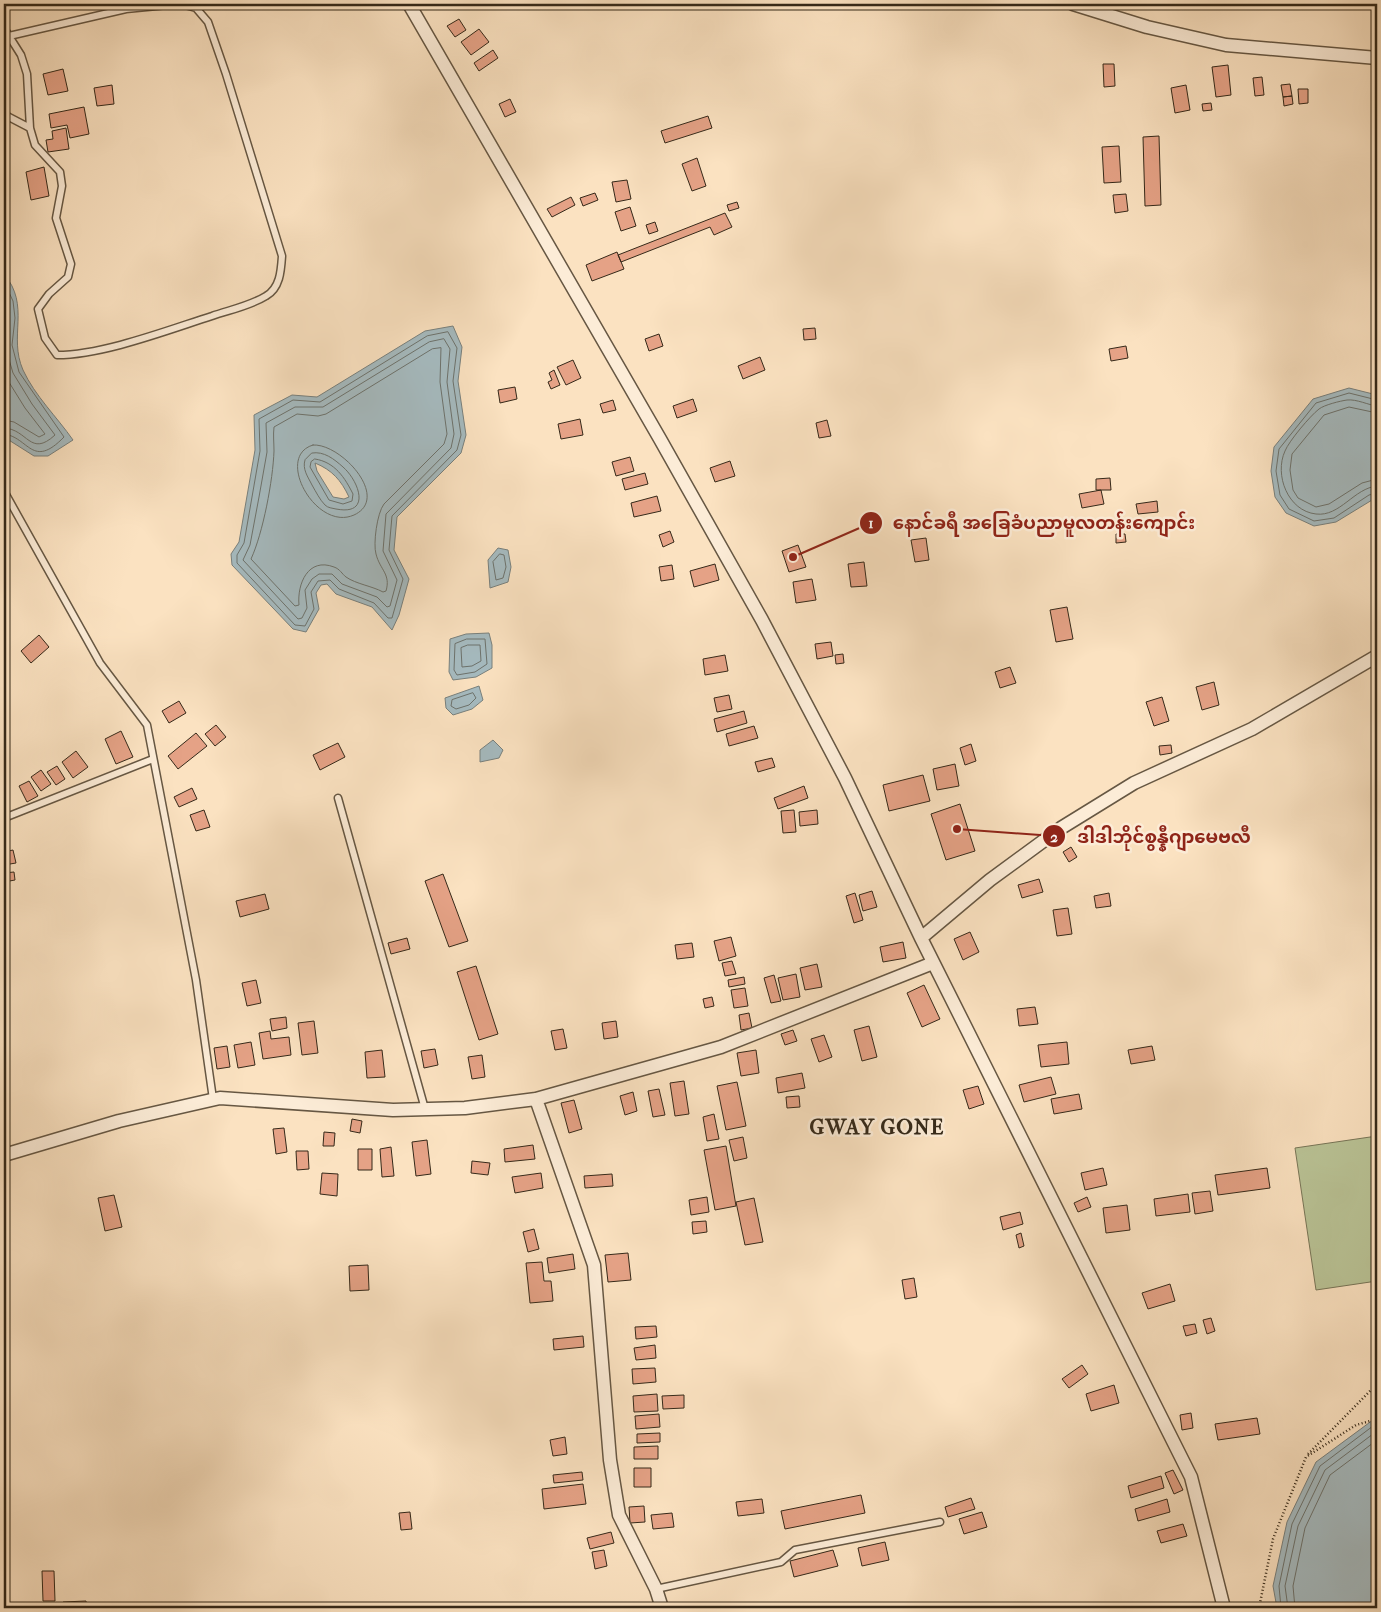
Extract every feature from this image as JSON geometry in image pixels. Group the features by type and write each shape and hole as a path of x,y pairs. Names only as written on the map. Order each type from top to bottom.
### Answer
{"street":[{"path":"409,4 568,276 762,620 846,778 933,963 1191,1477 1224,1608"},
{"path":"1073,4 1147,27 1226,45 1304,54 1377,58"},
{"path":"921,938 990,880 1061,828 1134,783 1252,729 1377,656"},
{"path":"4,1155 119,1121 213,1099 392,1110 465,1108 536,1099 721,1047 933,963"},
{"path":"536,1099 594,1265 610,1460 619,1515 656,1589 662,1608"}],"lane":[{"path":"4,28 9,36 21,55 27,74 30,128 35,145 60,172 62,186 56,218 71,264 68,277 49,294 38,310 45,338 57,355 78,355 158,333 267,296 280,279 282,256 208,22 196,8 179,4 126,9 9,36"},
{"path":"4,110 7,116 30,128"},
{"path":"4,491 100,663 147,725 196,980 213,1099"},
{"path":"4,818 153,759"},
{"path":"338,798 425,1109"},
{"path":"656,1589 781,1562 795,1550 940,1522"}],"path":[{"path":"1259,1608 1273,1539 1306,1457 1377,1384"},
{"path":"1306,1457 1356,1425 1377,1419"}],"green space":[{"path":"1377,1136 1377,1281 1316,1290 1295,1148"}],"water":[{"path":"4,274 12,286 16,298 19,357 23,370 40,398 73,440 48,456 34,456 4,437"},
{"path":"453,326 462,347 458,381 466,435 461,453 397,517 394,550 409,579 399,615 392,630 372,607 336,594 327,584 321,585 316,593 319,609 306,632 293,629 232,565 231,554 239,542 255,450 254,415 292,395 317,397 425,331","holes":["315,463 335,476 349,497 344,499 333,497 317,471"]},
{"path":"1349,388 1377,395 1377,497 1336,522 1314,526 1286,513 1275,497 1271,471 1274,447 1313,399"},
{"path":"498,548 508,550 511,567 508,582 490,588 488,560"},
{"path":"489,633 492,645 492,668 476,677 453,680 449,672 450,639 466,634"},
{"path":"479,686 483,700 472,709 453,715 446,708 445,698"},
{"path":"493,740 503,750 499,758 480,762 480,750"},
{"path":"1377,1417 1377,1608 1277,1608 1273,1586 1287,1522 1316,1462"}],"building":[{"path":"441,4 451,4 444,9"},
{"path":"1133,4 1142,4 1141,8"},
{"path":"459,19 466,30 455,37 447,26"},
{"path":"479,29 489,42 471,55 461,42"},
{"path":"493,50 498,58 479,71 474,63"},
{"path":"1103,64 1114,64 1115,86 1104,87"},
{"path":"1228,65 1231,95 1216,97 1212,67"},
{"path":"63,69 68,91 48,95 43,74"},
{"path":"1262,77 1264,95 1255,96 1253,78"},
{"path":"1290,84 1292,96 1283,97 1281,85"},
{"path":"112,85 114,104 97,106 94,88"},
{"path":"1186,85 1190,110 1175,113 1171,88"},
{"path":"1298,89 1308,89 1308,103 1299,104"},
{"path":"1292,96 1293,104 1284,106 1283,97"},
{"path":"510,99 516,112 505,117 499,104"},
{"path":"1211,103 1212,110 1203,111 1202,104"},
{"path":"84,107 89,134 70,138 67,125 51,128 49,114"},
{"path":"708,116 712,128 665,143 661,131"},
{"path":"66,128 69,149 48,152 46,140 53,139 52,131"},
{"path":"1159,136 1161,205 1145,206 1143,137"},
{"path":"1119,146 1121,182 1104,183 1102,147"},
{"path":"697,158 706,186 692,191 682,164"},
{"path":"44,167 49,196 31,200 26,172"},
{"path":"627,180 631,199 616,202 612,182"},
{"path":"595,193 598,200 583,206 580,198"},
{"path":"1126,194 1128,211 1115,213 1113,195"},
{"path":"571,197 575,205 552,217 547,209"},
{"path":"737,202 739,208 729,211 727,205"},
{"path":"630,207 636,226 621,231 615,212"},
{"path":"725,213 732,227 714,235 710,227 621,262 618,255"},
{"path":"655,222 658,231 649,234 646,225"},
{"path":"617,252 624,269 592,281 586,265"},
{"path":"815,328 816,339 804,340 803,329"},
{"path":"659,334 663,346 649,351 645,339"},
{"path":"1126,346 1128,358 1111,361 1109,349"},
{"path":"760,357 765,370 743,379 738,366"},
{"path":"573,360 581,378 566,385 557,367"},
{"path":"554,370 560,385 551,389 548,382 552,380 549,373"},
{"path":"515,387 517,399 500,403 498,390"},
{"path":"693,399 697,411 677,418 673,406"},
{"path":"613,400 616,410 603,413 600,404"},
{"path":"580,419 583,435 561,439 558,424"},
{"path":"827,420 831,436 819,438 816,423"},
{"path":"630,457 634,471 616,476 612,462"},
{"path":"730,461 735,476 715,482 710,468"},
{"path":"645,473 648,484 625,490 622,479"},
{"path":"1110,478 1111,490 1096,490 1096,479"},
{"path":"1101,490 1104,504 1082,508 1079,494"},
{"path":"657,496 661,511 634,517 631,503"},
{"path":"1157,501 1158,512 1138,514 1136,504"},
{"path":"670,531 674,542 663,547 659,535"},
{"path":"1116,534 1125,534 1126,542 1116,543"},
{"path":"926,538 929,560 915,562 911,540"},
{"path":"798,545 806,567 789,572 782,551"},
{"path":"864,562 867,586 851,587 848,564"},
{"path":"715,564 719,580 694,587 690,571"},
{"path":"672,565 674,579 661,581 659,567"},
{"path":"812,579 816,600 796,603 793,582"},
{"path":"1067,607 1073,639 1056,642 1050,610"},
{"path":"39,635 49,647 31,663 21,651"},
{"path":"831,642 833,656 817,659 815,644"},
{"path":"843,654 844,663 836,664 835,655"},
{"path":"725,655 728,671 705,675 703,659"},
{"path":"1010,667 1016,683 1000,688 995,672"},
{"path":"1214,682 1219,705 1202,710 1196,687"},
{"path":"729,695 732,709 717,712 714,698"},
{"path":"1162,697 1169,721 1154,726 1146,702"},
{"path":"179,701 186,713 169,723 162,711"},
{"path":"744,711 747,723 717,732 714,719"},
{"path":"216,725 226,737 215,746 205,734"},
{"path":"754,726 758,738 729,746 726,734"},
{"path":"121,731 133,757 116,764 105,739"},
{"path":"196,733 207,746 178,769 168,756"},
{"path":"338,743 345,757 320,770 313,755"},
{"path":"971,744 976,761 965,765 960,748"},
{"path":"1171,745 1172,753 1160,755 1159,746"},
{"path":"76,751 88,767 73,778 62,762"},
{"path":"772,758 775,767 758,772 755,762"},
{"path":"955,764 959,786 937,790 933,769"},
{"path":"57,766 65,779 56,785 47,772"},
{"path":"41,770 51,784 41,791 31,777"},
{"path":"923,775 930,801 889,811 883,785"},
{"path":"29,781 38,796 27,802 19,786"},
{"path":"804,786 808,798 778,809 774,798"},
{"path":"192,788 197,799 179,807 174,797"},
{"path":"960,804 975,851 946,860 931,814"},
{"path":"204,810 210,827 196,831 190,815"},
{"path":"794,810 796,832 783,833 781,811"},
{"path":"817,810 818,824 800,826 799,812"},
{"path":"1071,847 1077,857 1069,862 1063,852"},
{"path":"13,850 16,863 4,865 4,852"},
{"path":"14,872 15,880 4,882 4,873"},
{"path":"443,874 468,941 449,947 425,881"},
{"path":"1039,879 1043,892 1022,898 1018,885"},
{"path":"872,891 877,907 863,911 859,895"},
{"path":"855,893 863,920 854,923 846,896"},
{"path":"1109,893 1111,906 1096,908 1094,896"},
{"path":"265,894 269,909 240,917 236,901"},
{"path":"1068,908 1072,934 1057,936 1053,910"},
{"path":"970,932 979,952 963,960 954,939"},
{"path":"731,937 736,956 719,961 714,941"},
{"path":"407,938 410,949 391,954 388,943"},
{"path":"903,942 906,958 883,962 880,947"},
{"path":"692,943 694,957 677,959 675,945"},
{"path":"4,948 7,967 4,968"},
{"path":"732,961 736,974 725,976 722,963"},
{"path":"817,964 822,987 805,990 800,968"},
{"path":"476,966 498,1034 479,1040 457,972"},
{"path":"796,974 800,997 783,1000 778,978"},
{"path":"774,975 781,1001 771,1003 764,978"},
{"path":"744,977 745,984 729,987 728,980"},
{"path":"256,980 261,1003 247,1006 242,983"},
{"path":"924,985 940,1019 922,1027 907,993"},
{"path":"745,988 748,1006 734,1008 731,990"},
{"path":"712,997 714,1006 705,1008 703,999"},
{"path":"1035,1007 1038,1024 1019,1026 1017,1009"},
{"path":"749,1013 752,1028 741,1030 739,1015"},
{"path":"286,1017 287,1028 272,1031 270,1019"},
{"path":"314,1021 318,1053 302,1055 298,1023"},
{"path":"616,1021 618,1037 604,1039 602,1023"},
{"path":"869,1026 877,1057 862,1061 854,1030"},
{"path":"563,1029 567,1048 555,1050 551,1031"},
{"path":"793,1030 797,1041 785,1045 781,1034"},
{"path":"270,1031 271,1039 289,1037 291,1055 263,1059 259,1033"},
{"path":"824,1035 832,1057 819,1062 811,1039"},
{"path":"251,1042 255,1065 238,1068 234,1045"},
{"path":"1067,1042 1069,1064 1041,1067 1038,1045"},
{"path":"227,1046 230,1067 217,1069 214,1048"},
{"path":"1152,1046 1155,1060 1131,1064 1128,1050"},
{"path":"435,1049 438,1065 424,1068 421,1051"},
{"path":"382,1050 385,1077 367,1078 365,1052"},
{"path":"756,1050 759,1073 741,1076 737,1053"},
{"path":"482,1055 485,1077 472,1079 468,1057"},
{"path":"802,1073 805,1088 778,1093 776,1078"},
{"path":"1051,1077 1056,1094 1024,1102 1019,1085"},
{"path":"684,1081 689,1114 675,1116 670,1083"},
{"path":"737,1082 746,1126 726,1130 717,1086"},
{"path":"978,1086 984,1104 969,1109 963,1090"},
{"path":"659,1089 665,1115 653,1117 648,1091"},
{"path":"633,1092 637,1111 625,1115 620,1096"},
{"path":"1079,1094 1082,1109 1054,1114 1051,1099"},
{"path":"799,1096 800,1107 787,1108 786,1097"},
{"path":"574,1100 582,1129 569,1133 561,1103"},
{"path":"714,1114 719,1139 707,1141 703,1117"},
{"path":"352,1119 362,1121 360,1133 350,1131"},
{"path":"284,1128 287,1152 276,1154 273,1129"},
{"path":"324,1132 335,1133 334,1146 323,1146"},
{"path":"743,1137 747,1158 734,1161 729,1140"},
{"path":"427,1140 431,1174 416,1176 412,1142"},
{"path":"533,1145 535,1159 505,1162 504,1149"},
{"path":"726,1146 736,1206 715,1210 704,1150"},
{"path":"391,1147 394,1176 382,1177 380,1149"},
{"path":"358,1149 372,1149 372,1170 358,1170"},
{"path":"296,1151 308,1151 309,1169 297,1170"},
{"path":"472,1161 490,1163 488,1175 471,1173"},
{"path":"1103,1168 1107,1185 1085,1190 1081,1173"},
{"path":"1267,1168 1270,1188 1218,1195 1215,1175"},
{"path":"322,1173 338,1174 337,1196 320,1194"},
{"path":"541,1173 543,1188 515,1193 512,1177"},
{"path":"612,1174 613,1186 585,1188 584,1176"},
{"path":"1210,1191 1213,1211 1195,1214 1192,1193"},
{"path":"1188,1194 1190,1212 1156,1216 1154,1199"},
{"path":"114,1195 122,1227 105,1231 98,1198"},
{"path":"707,1197 709,1212 691,1215 689,1200"},
{"path":"1087,1197 1091,1207 1078,1212 1074,1203"},
{"path":"754,1198 763,1242 745,1245 736,1202"},
{"path":"1127,1205 1130,1230 1106,1233 1103,1208"},
{"path":"1020,1212 1023,1224 1003,1230 1000,1217"},
{"path":"706,1221 707,1232 693,1234 692,1222"},
{"path":"534,1229 539,1249 528,1252 523,1232"},
{"path":"1021,1233 1024,1246 1019,1248 1016,1235"},
{"path":"628,1253 631,1280 608,1282 605,1255"},
{"path":"573,1254 575,1269 549,1273 547,1258"},
{"path":"542,1262 544,1281 551,1281 553,1301 530,1303 526,1263"},
{"path":"368,1265 369,1290 350,1291 349,1266"},
{"path":"914,1278 917,1297 905,1299 902,1280"},
{"path":"1170,1284 1175,1301 1148,1309 1142,1293"},
{"path":"1211,1318 1215,1331 1207,1334 1203,1320"},
{"path":"1195,1324 1197,1333 1186,1336 1183,1326"},
{"path":"656,1326 657,1337 636,1339 635,1327"},
{"path":"583,1336 584,1347 554,1350 553,1339"},
{"path":"655,1345 656,1358 636,1360 634,1348"},
{"path":"1082,1365 1088,1374 1069,1388 1062,1379"},
{"path":"655,1368 656,1382 633,1384 632,1369"},
{"path":"1114,1385 1119,1403 1091,1411 1086,1394"},
{"path":"657,1394 658,1411 634,1412 633,1396"},
{"path":"684,1395 684,1408 663,1409 662,1396"},
{"path":"1191,1413 1193,1428 1182,1430 1180,1415"},
{"path":"659,1414 660,1427 636,1429 635,1416"},
{"path":"1257,1418 1260,1434 1218,1440 1215,1424"},
{"path":"660,1433 660,1442 637,1443 637,1434"},
{"path":"565,1437 567,1454 553,1456 550,1440"},
{"path":"658,1446 658,1459 634,1459 634,1447"},
{"path":"634,1468 651,1468 651,1487 634,1487"},
{"path":"1173,1470 1183,1490 1174,1494 1165,1473"},
{"path":"582,1472 583,1480 554,1483 553,1475"},
{"path":"1161,1476 1164,1488 1131,1498 1128,1486"},
{"path":"583,1484 586,1504 544,1509 542,1489"},
{"path":"861,1495 865,1513 785,1529 781,1511"},
{"path":"971,1498 975,1509 948,1517 945,1507"},
{"path":"762,1499 764,1513 738,1516 736,1502"},
{"path":"1167,1499 1170,1512 1138,1521 1135,1509"},
{"path":"644,1506 645,1522 630,1523 629,1507"},
{"path":"410,1512 412,1529 401,1530 399,1513"},
{"path":"982,1512 987,1527 964,1534 959,1519"},
{"path":"672,1513 674,1527 653,1529 651,1515"},
{"path":"1183,1524 1187,1536 1161,1543 1157,1531"},
{"path":"611,1532 614,1543 590,1549 587,1538"},
{"path":"885,1542 889,1560 862,1566 858,1548"},
{"path":"604,1550 607,1566 595,1569 592,1552"},
{"path":"833,1550 838,1566 794,1577 790,1561"},
{"path":"42,1571 54,1571 55,1601 43,1601"},
{"path":"86,1601 87,1608 64,1608 63,1602"},
{"path":"173,1605 173,1608 158,1608 158,1607"},
{"path":"628,1605 628,1608 609,1608"}],"place":[{"name":"နောင်ခရီ အခြေခံပညာမူလတန်းကျောင်း","path":"793,557"},
{"name":"ဒါဒါဘိုင်စွန္နီဂျာမေဗလီ","path":"957,829"}],"district":[{"name":"GWAY GONE","path":"877,1127"}]}
